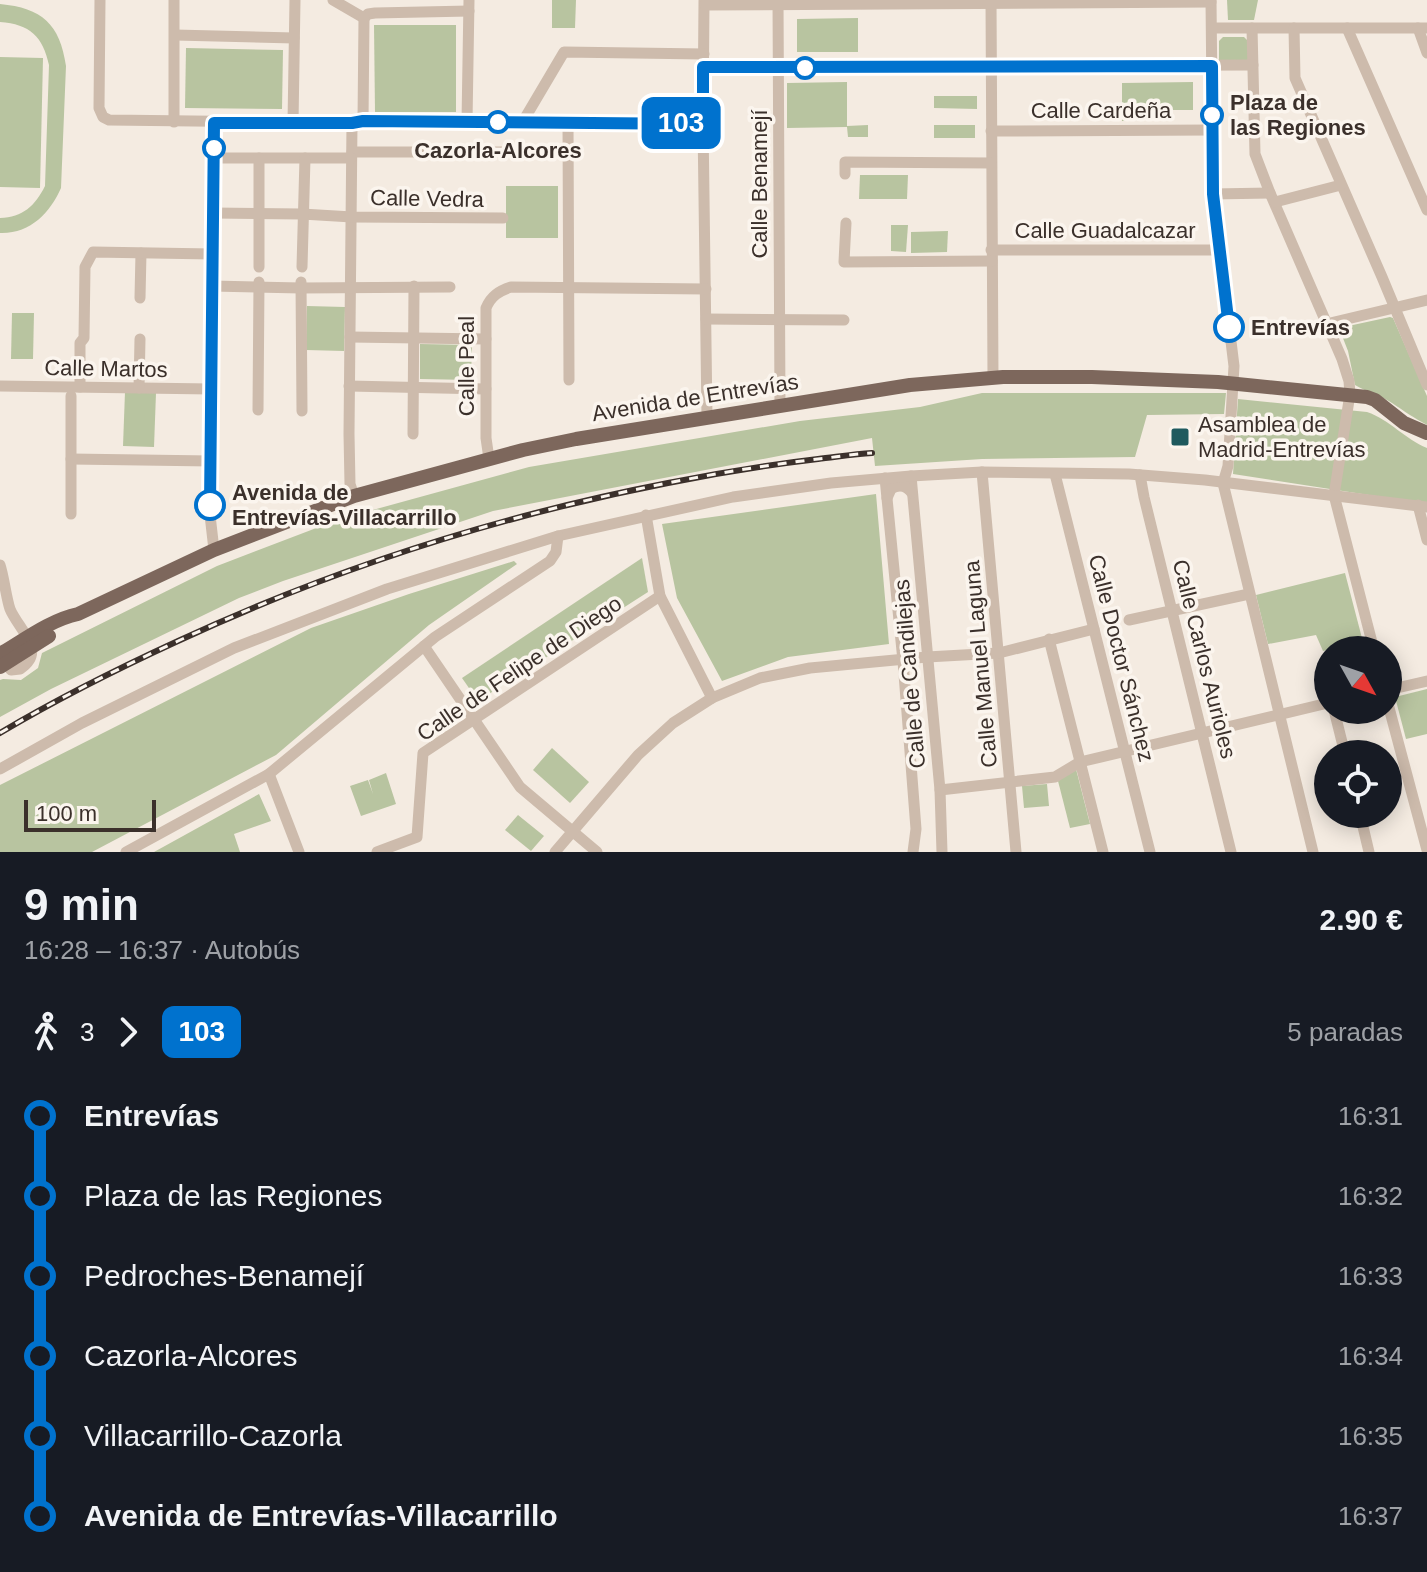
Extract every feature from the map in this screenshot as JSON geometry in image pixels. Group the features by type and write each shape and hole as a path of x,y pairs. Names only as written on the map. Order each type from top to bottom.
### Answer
{"main road":[{"name":"Avenida de Entrevías","path":"1,660 30,642 68,625 78,614 214,550 354,496 576,439 780,405 910,385 993,378 1092,377 1233,382 1350,394 1375,400 1404,423 1427,433"}],"street":[{"path":"100,0 99,108 103,117 115,120 703,124"},
{"path":"174,0 174,122"},
{"path":"293,123 295,0"},
{"path":"333,0 364,18 375,13 469,6 467,122"},
{"path":"707,417 704,2 1211,1 1213,194 1234,366 1228,466 1223,483 1313,852"},
{"name":"Calle Benamejí","path":"778,2 780,405"},
{"path":"991,2 993,378"},
{"name":"Calle Vedra","path":"354,496 350,484 349,386 352,155 364,18"},
{"path":"1212,28 1422,28 1427,53"},
{"path":"1252,28 1255,154 1347,371 1350,394 1334,495 1370,636"},
{"path":"1294,28 1295,78 1427,385"},
{"path":"1347,28 1427,210"},
{"path":"175,35 294,38"},
{"path":"522,123 564,52 704,54"},
{"path":"703,67 1253,65"},
{"path":"568,122 569,380"},
{"path":"214,123 210,515 214,550"},
{"name":"Calle Cardeña","path":"991,131 1212,130"},
{"name":"Calle Vedra","path":"352,155 503,152"},
{"path":"213,158 352,155"},
{"path":"259,158 259,267"},
{"path":"302,267 305,158"},
{"path":"845,174 845,162 991,163"},
{"path":"1213,194 1272,198 1341,185"},
{"path":"213,213 352,217"},
{"name":"Calle Vedra","path":"352,217 503,218"},
{"name":"Calle Guadalcazar","path":"846,223 844,262 1219,250"},
{"path":"75,392 80,343 84,338 85,267 93,252 212,254"},
{"path":"140,298 141,253"},
{"path":"258,410 259,284"},
{"path":"301,285 302,411"},
{"path":"212,286 450,287"},
{"path":"413,434 414,286"},
{"name":"Calle Peal","path":"489,459 486,438 488,301 511,287 568,287"},
{"path":"568,287 706,289"},
{"path":"1326,324 1427,300"},
{"path":"706,319 844,320"},
{"path":"350,337 486,339"},
{"path":"139,388 140,339"},
{"name":"Calle Martos","path":"0,386 75,392 139,388 211,389"},
{"path":"349,386 486,389"},
{"name":"Calle Martos","path":"71,514 75,392"},
{"path":"71,459 211,461"},
{"path":"0,769 82,723 234,648 387,589 558,536 733,497 831,483 982,472 1140,475 1422,506 1427,540"},
{"name":"Calle Manuel Laguna","path":"982,472 1016,852"},
{"name":"Calle Doctor Sánchez","path":"1055,474 1150,852"},
{"name":"Calle Carlos Aurioles","path":"1140,475 1231,852"},
{"name":"Calle de Candilejas","path":"911,476 940,790 942,852"},
{"name":"Calle de Candilejas","path":"885,478 916,829 913,852"},
{"path":"887,498 891,489 898,486 905,486 912,493"},
{"path":"646,515 660,596 712,698"},
{"path":"126,852 269,774 435,637 550,561 556,552 558,536"},
{"path":"0,565 5,607 30,642"},
{"path":"1129,620 1249,594"},
{"name":"Calle de Felipe de Diego","path":"377,852 417,837 423,753 660,596"},
{"path":"555,852 638,755 673,723 712,698 760,678 810,668 999,653 1094,629"},
{"path":"1049,639 1103,852"},
{"path":"424,646 520,787 597,852"},
{"path":"1402,687 1427,681"},
{"path":"940,790 1055,777 1080,762 1314,706"},
{"path":"1393,724 1427,850"},
{"path":"269,774 299,852"},
{"path":"1363,828 1369,852"}],"green space":[{"path":"552,0 576,0 575,28 552,28"},
{"path":"1227,0 1258,0 1254,20 1228,20"},
{"path":"0,4 27,9 46,21 59,39 66,66 61,188 51,206 30,226 0,233 0,218 27,209 45,186 49,65 43,47 34,34 19,26 0,22"},
{"path":"858,18 858,52 797,52 797,19"},
{"path":"374,25 456,25 456,112 375,112"},
{"name":"Plaza de las Regiones","path":"1223,37 1244,37 1248,41 1248,61 1219,60 1219,41"},
{"path":"186,48 283,50 282,109 185,108"},
{"path":"0,57 43,58 40,188 0,187"},
{"path":"847,82 847,126 868,125 868,137 848,137 847,127 787,128 787,83"},
{"path":"1193,82 1193,110 1132,110 1132,121 1122,121 1122,83"},
{"path":"934,96 977,96 977,109 934,108"},
{"path":"934,125 975,125 975,138 934,138"},
{"path":"860,175 908,175 907,199 859,199"},
{"path":"506,186 558,186 558,238 506,238"},
{"path":"891,225 908,225 906,252 891,251"},
{"path":"948,231 947,252 911,253 911,232"},
{"path":"307,306 345,307 344,351 306,350"},
{"path":"12,313 34,313 33,359 11,359"},
{"path":"1390,317 1427,396 1427,425 1387,400 1355,385 1348,351 1339,328"},
{"path":"420,344 472,345 471,380 420,379"},
{"path":"125,392 156,393 154,447 123,446"},
{"path":"982,393 1226,393 1224,414 1147,415 1135,457 982,459 875,466 872,438 493,511 239,598 0,717 0,680 21,680 38,668 42,653 217,566 340,519 529,467 800,421 920,407"},
{"path":"1238,399 1367,412 1383,420 1427,448 1427,504 1233,474"},
{"path":"876,494 889,644 788,657 722,681 677,598 662,524"},
{"path":"642,558 648,592 478,701 462,678"},
{"path":"514,561 517,564 429,625 276,755 92,852 0,852 0,785 311,628"},
{"path":"1345,573 1361,636 1316,635 1268,644 1256,595"},
{"path":"1427,689 1427,734 1406,739 1402,724 1402,695"},
{"path":"552,748 589,782 570,803 533,770"},
{"path":"1076,769 1090,824 1070,828 1058,781"},
{"path":"386,773 396,804 361,816 350,786 368,780 373,794 369,780"},
{"path":"1047,784 1049,806 1024,808 1022,786"},
{"path":"259,794 271,821 234,834 240,852 154,852"},
{"path":"518,815 544,836 531,851 505,830"}],"railway":[{"path":"0,733 110,673 178,641 297,590 418,547 605,496 761,467 872,453"}],"bus line":[{"name":"103","path":"210,505 214,123 703,124 703,67 1212,66 1213,194 1229,327"}],"place":[{"name":"Plaza de las Regiones","path":"1212,115"},
{"name":"Cazorla-Alcores","path":"498,122"},
{"name":"Entrevías","path":"1229,327"},
{"name":"Asamblea de Madrid-Entrevías","path":"1180,437"},
{"name":"Avenida de Entrevías-Villacarrillo","path":"210,505"}]}
